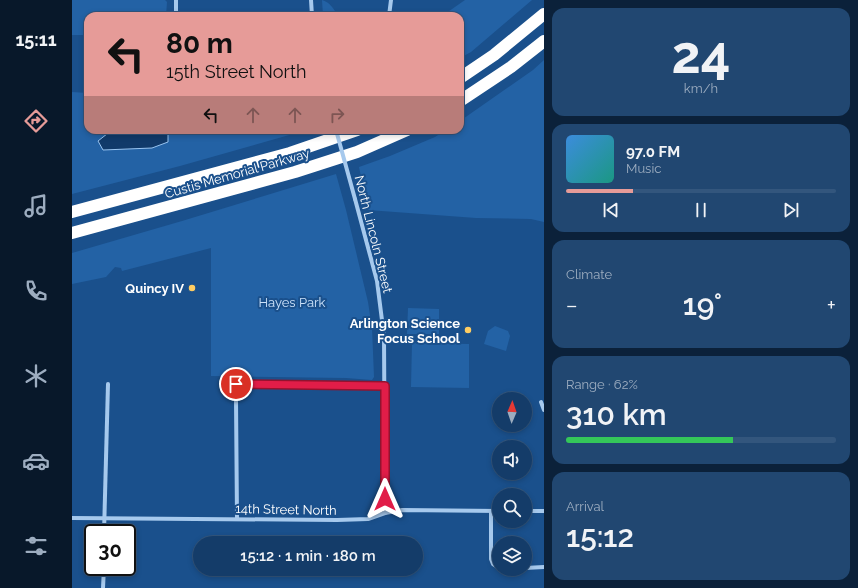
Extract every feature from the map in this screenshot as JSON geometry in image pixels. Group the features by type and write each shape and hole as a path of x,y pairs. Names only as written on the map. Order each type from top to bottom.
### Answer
{"highway":[{"path":"464,75 494,55 544,14"},
{"path":"464,98 511,67 544,41"},
{"name":"Custis Memorial Parkway","path":"72,212 290,153 345,134"},
{"name":"Custis Memorial Parkway","path":"72,233 295,172 358,152 398,134"}],"street":[{"path":"176,0 176,12"},
{"path":"311,0 312,12"},
{"path":"389,12 391,0"},
{"name":"North Lincoln Street","path":"337,134 372,262 380,299 384,336 385,513"},
{"path":"105,524 108,384"},
{"path":"236,384 385,386"},
{"path":"236,399 237,519"},
{"path":"541,402 544,410"},
{"name":"14th Street North","path":"72,518 345,520 368,519 385,513 402,510 491,511"},
{"path":"491,511 492,562"},
{"path":"532,511 544,511"},
{"path":"532,568 544,567"},
{"path":"104,576 104,588"}],"green space":[{"path":"72,0 165,0 167,2 166,12 84,12 84,35 72,35"},
{"path":"322,0 327,2 335,12 323,12"},
{"path":"465,0 532,0 471,52 464,56 464,12 448,12"},
{"path":"544,60 544,222 531,219 476,218 368,210 359,167 390,156 440,134 464,134 464,118 533,70"},
{"path":"72,92 84,93 84,134 293,134 180,166 72,194"},
{"name":"Hayes Park","path":"336,174 368,302 372,328 374,377 372,380 346,378 211,376 211,248 122,271 121,268 115,267 106,277 72,284 72,253"},
{"path":"408,308 439,309 439,334 407,334"},
{"path":"495,326 508,331 510,336 506,351 484,344 488,331"},
{"path":"412,343 469,344 469,388 411,387"}],"shaded area":[{"path":"107,134 168,134 168,142 152,148 103,150 98,141"}],"place":[{"name":"Quincy IV","path":"192,288"},
{"name":"Arlington Science Focus School","path":"468,330"}],"route":[{"path":"236,384 385,386 385,499"}]}
